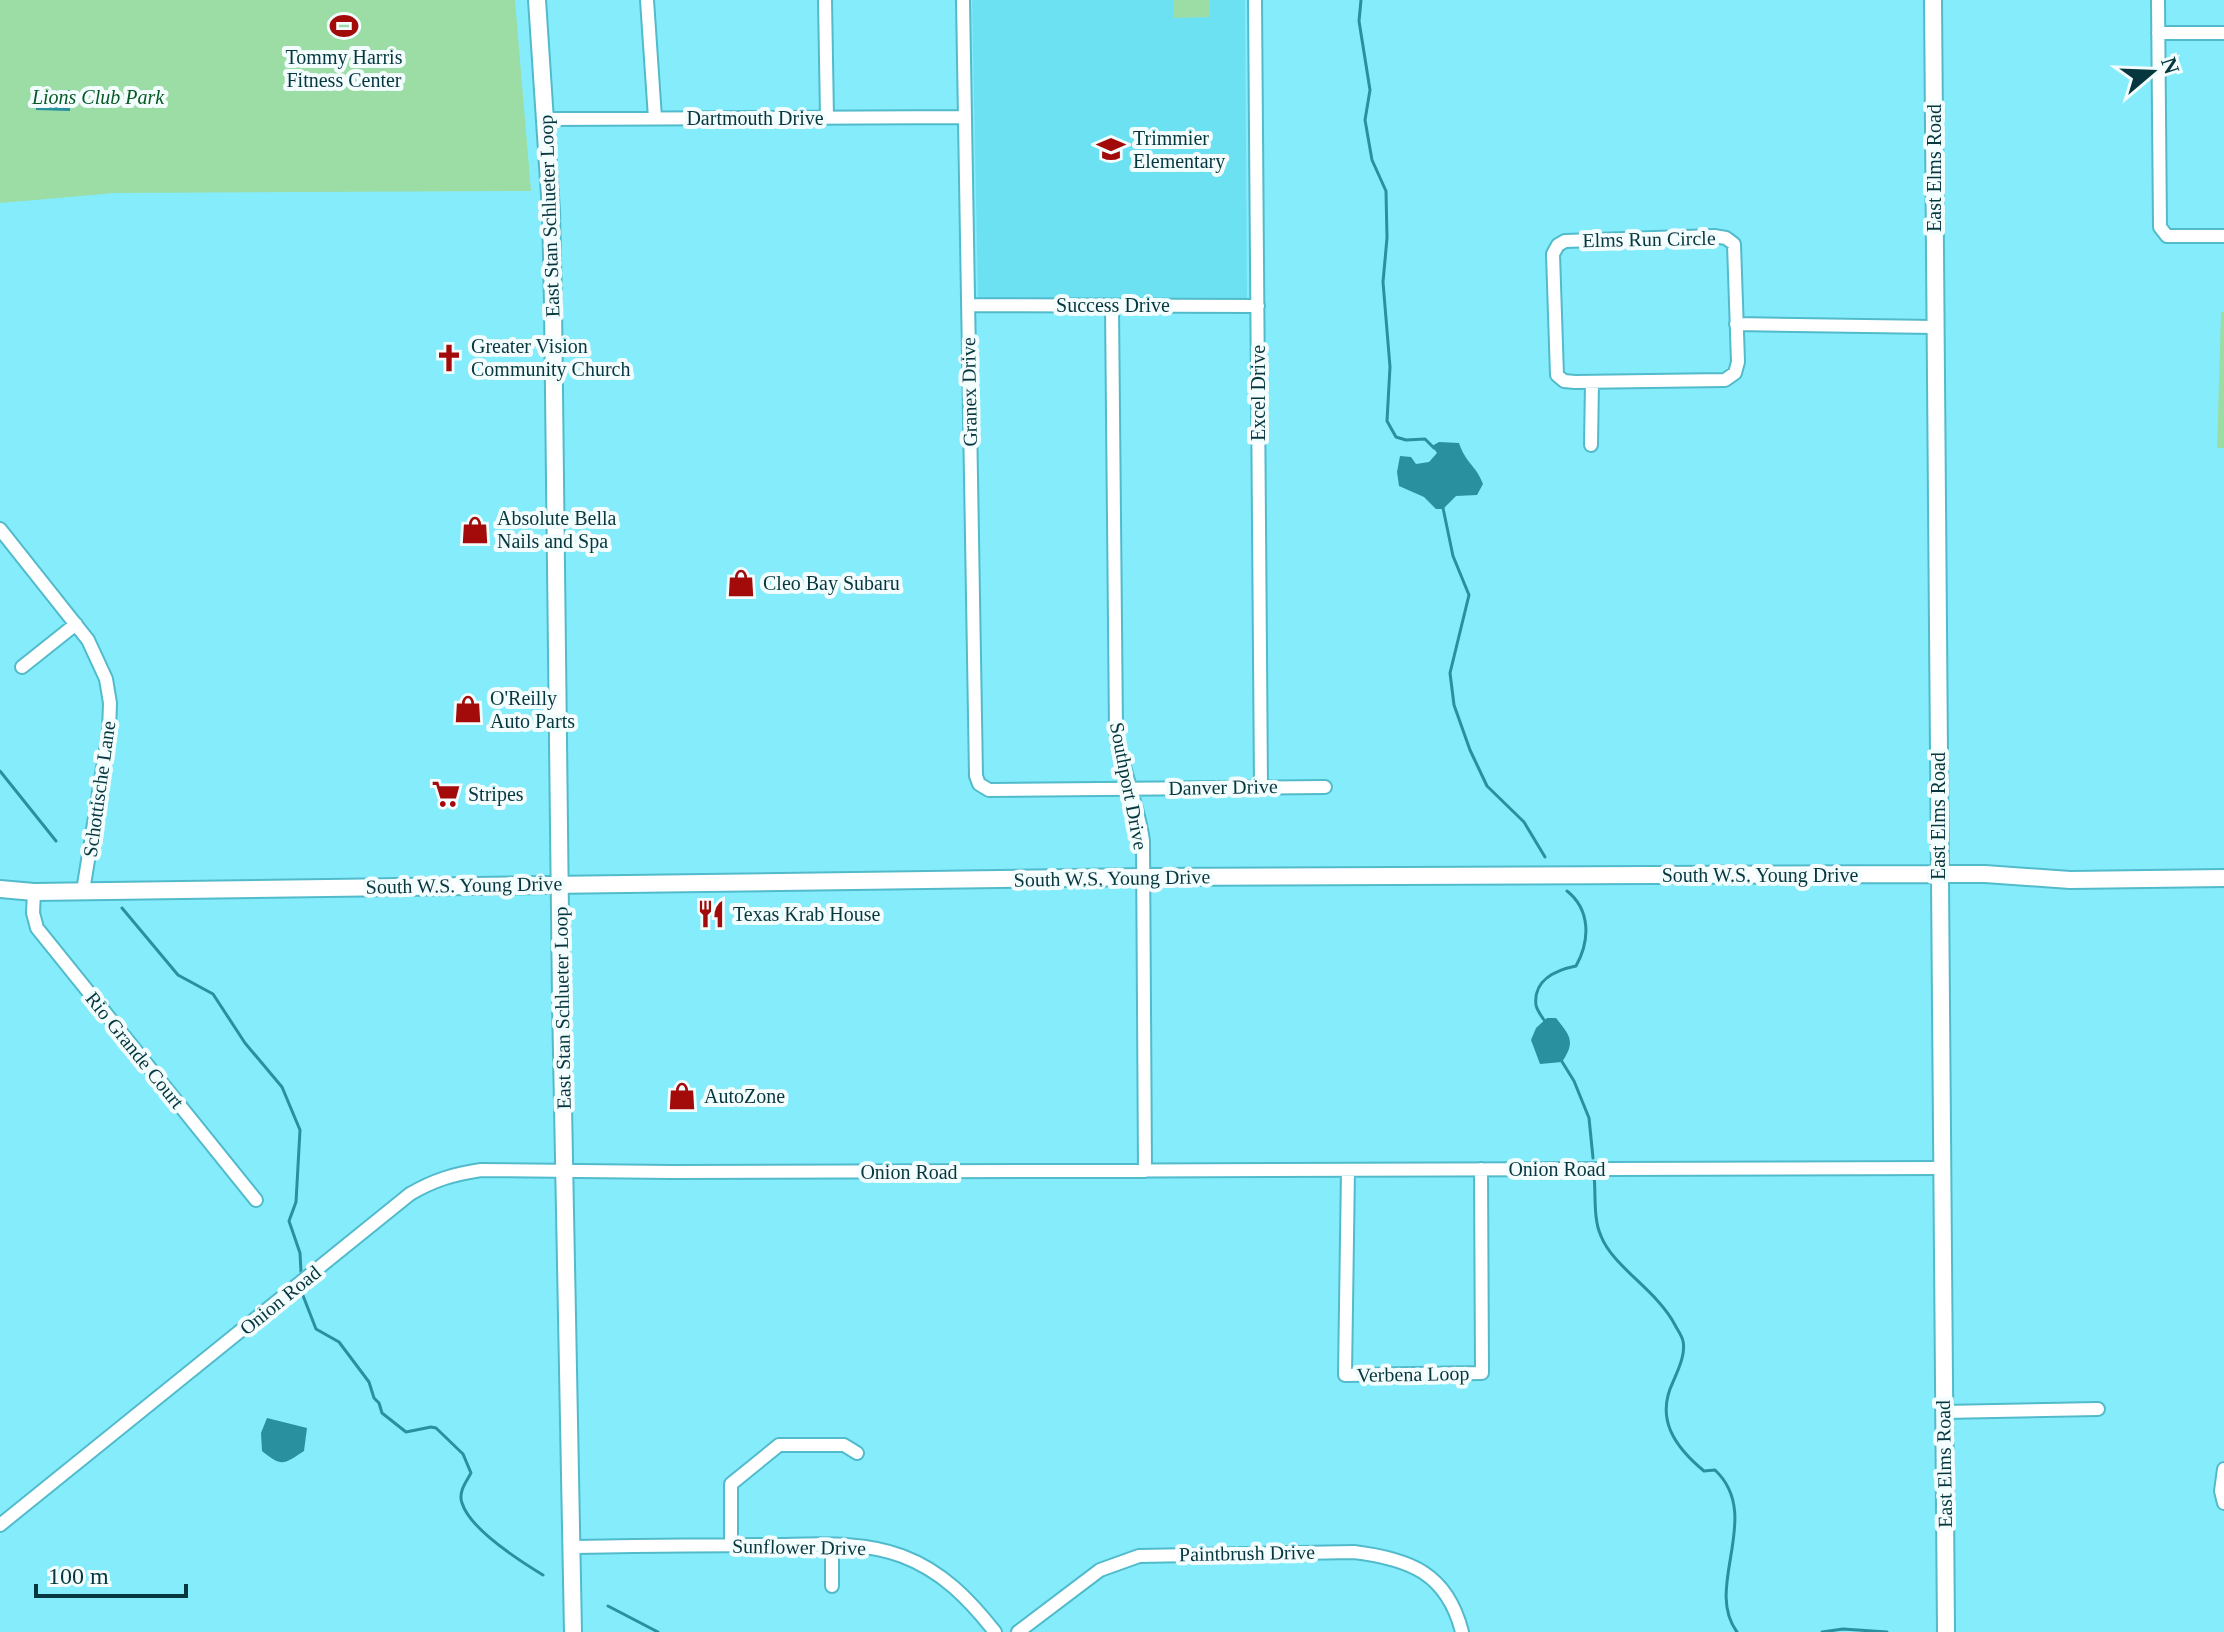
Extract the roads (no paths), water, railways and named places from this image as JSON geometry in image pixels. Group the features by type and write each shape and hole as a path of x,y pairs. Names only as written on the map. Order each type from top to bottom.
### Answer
{"main road":[{"name":"East Stan Schlueter Loop","path":"537,0 553,305 573,1632"},
{"name":"East Elms Road","path":"1933,0 1946,1632"},
{"name":"South W.S. Young Drive","path":"0,889 34,892 1144,877 1985,874 2070,880 2224,878"}],"street":[{"path":"647,0 655,118"},
{"path":"825,0 827,117"},
{"name":"Granex Drive","path":"963,0 976,761 979,784"},
{"name":"Excel Drive","path":"1255,0 1261,787"},
{"path":"2158,0 2160,227 2167,236 2224,236"},
{"path":"2158,33 2224,33"},
{"name":"Dartmouth Drive","path":"545,119 965,117"},
{"name":"Elms Run Circle","path":"1726,238 1734,244 1736,261 1736,324 1738,362 1735,373 1725,380 1564,381 1557,375 1553,254 1558,245 1565,241 1726,238"},
{"name":"Success Drive","path":"968,305 1258,306"},
{"name":"Southport Drive","path":"1112,306 1116,731 1141,827 1144,877 1145,1171"},
{"path":"1736,324 1935,327"},
{"path":"1591,445 1592,382"},
{"name":"Schottische Lane","path":"0,529 76,624 98,657 106,679 110,703 109,731 83,891"},
{"path":"22,667 76,624"},
{"name":"Danver Drive","path":"979,784 989,790 1325,787"},
{"name":"Rio Grande Court","path":"34,892 33,913 37,928 256,1200"},
{"name":"Onion Road","path":"0,1525 410,1194 433,1181 481,1170 1941,1168"},
{"name":"Verbena Loop","path":"1348,1170 1345,1375 1482,1373 1481,1169"},
{"path":"1943,1412 2098,1409"},
{"path":"731,1545 731,1484 773,1448 785,1444 844,1445 857,1453"},
{"path":"2224,1469 2221,1491 2224,1502"},
{"path":"832,1545 832,1586"},
{"name":"Sunflower Drive","path":"572,1547 832,1545 879,1549 922,1565 962,1593 995,1632"},
{"name":"Paintbrush Drive","path":"1018,1632 1100,1570 1128,1559 1170,1554 1293,1552 1390,1556 1415,1566 1443,1589 1462,1632"}],"waterway":[{"path":"1361,0 1359,21 1370,90 1365,120 1372,160 1386,191 1387,238 1383,282 1390,367 1387,421 1396,437 1425,439 1434,448"},
{"path":"1443,508 1453,556 1469,595 1450,673 1454,705 1487,786 1524,822 1545,857"},
{"path":"0,771 56,841"},
{"path":"1546,1023 1536,1005 1538,989 1547,978 1576,966 1586,936 1584,916 1567,891"},
{"path":"122,908 178,975 213,994 245,1043 282,1087 300,1130 296,1202 289,1221 300,1253 301,1272"},
{"path":"1561,1060 1574,1081 1589,1118 1593,1158"},
{"path":"1594,1175 1595,1206 1601,1236 1615,1258 1667,1312 1682,1339 1682,1357 1666,1408 1671,1431 1684,1452 1704,1471 1715,1470 1729,1488 1735,1530 1726,1594 1728,1614 1737,1632"},
{"path":"302,1293 316,1329 339,1342 369,1382 382,1413 406,1432 436,1428 463,1454 471,1473 463,1487 461,1499 475,1523 497,1544 543,1575"},
{"path":"608,1606 658,1632"},
{"path":"1822,1632 1843,1629 1887,1632"}],"place":[{"name":"Tommy Harris Fitness Center","path":"344,26"},
{"name":"Trimmier Elementary","path":"1111,149"},
{"name":"Greater Vision Community Church","path":"449,358"},
{"name":"Absolute Bella Nails and Spa","path":"475,530"},
{"name":"Cleo Bay Subaru","path":"741,583"},
{"name":"O'Reilly Auto Parts","path":"468,709"},
{"name":"Stripes","path":"446,794"},
{"name":"Texas Krab House","path":"711,914"},
{"name":"AutoZone","path":"682,1096"}],"park label":[{"name":"Lions Club Park","path":"98,97"}]}
